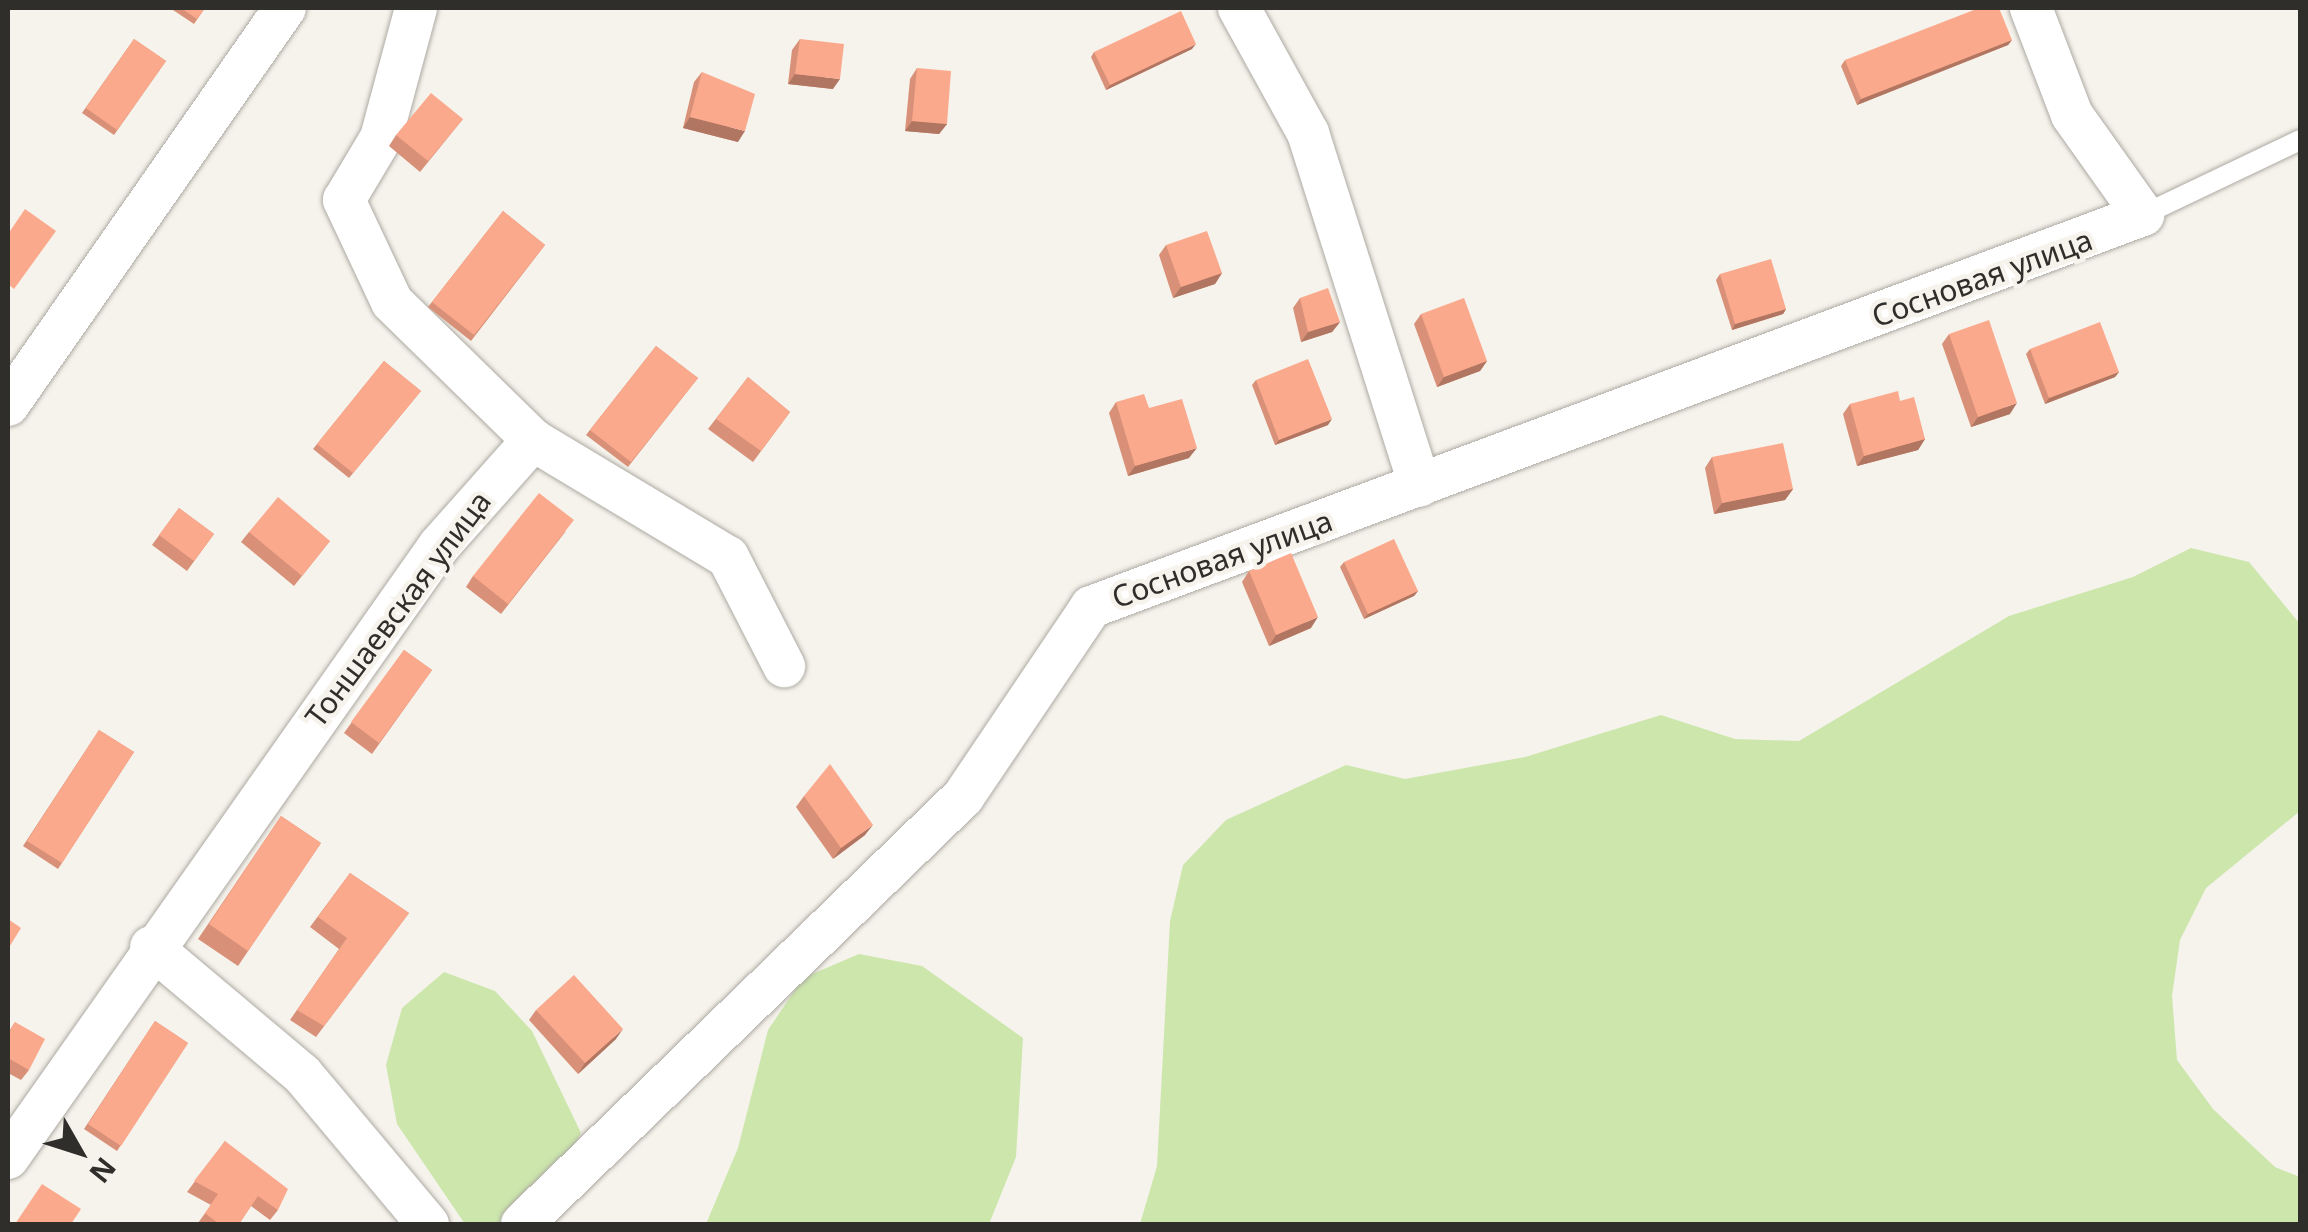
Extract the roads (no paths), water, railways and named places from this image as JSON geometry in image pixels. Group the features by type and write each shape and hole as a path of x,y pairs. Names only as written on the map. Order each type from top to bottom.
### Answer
{"street":[{"path":"8,405 286,8"},
{"path":"416,8 381,138 344,200 392,302 533,440 728,558 784,666"},
{"path":"1240,8 1308,133 1420,486"},
{"path":"2032,8 2072,114 2143,215"},
{"name":"Сосновая улица","path":"522,1224 963,797 1091,608 2143,215"},
{"name":"Тоншаевская улица","path":"8,1158 151,947 439,546 533,440"},
{"path":"151,947 302,1074 428,1224"}],"lane":[{"path":"2143,215 2300,140"}]}
